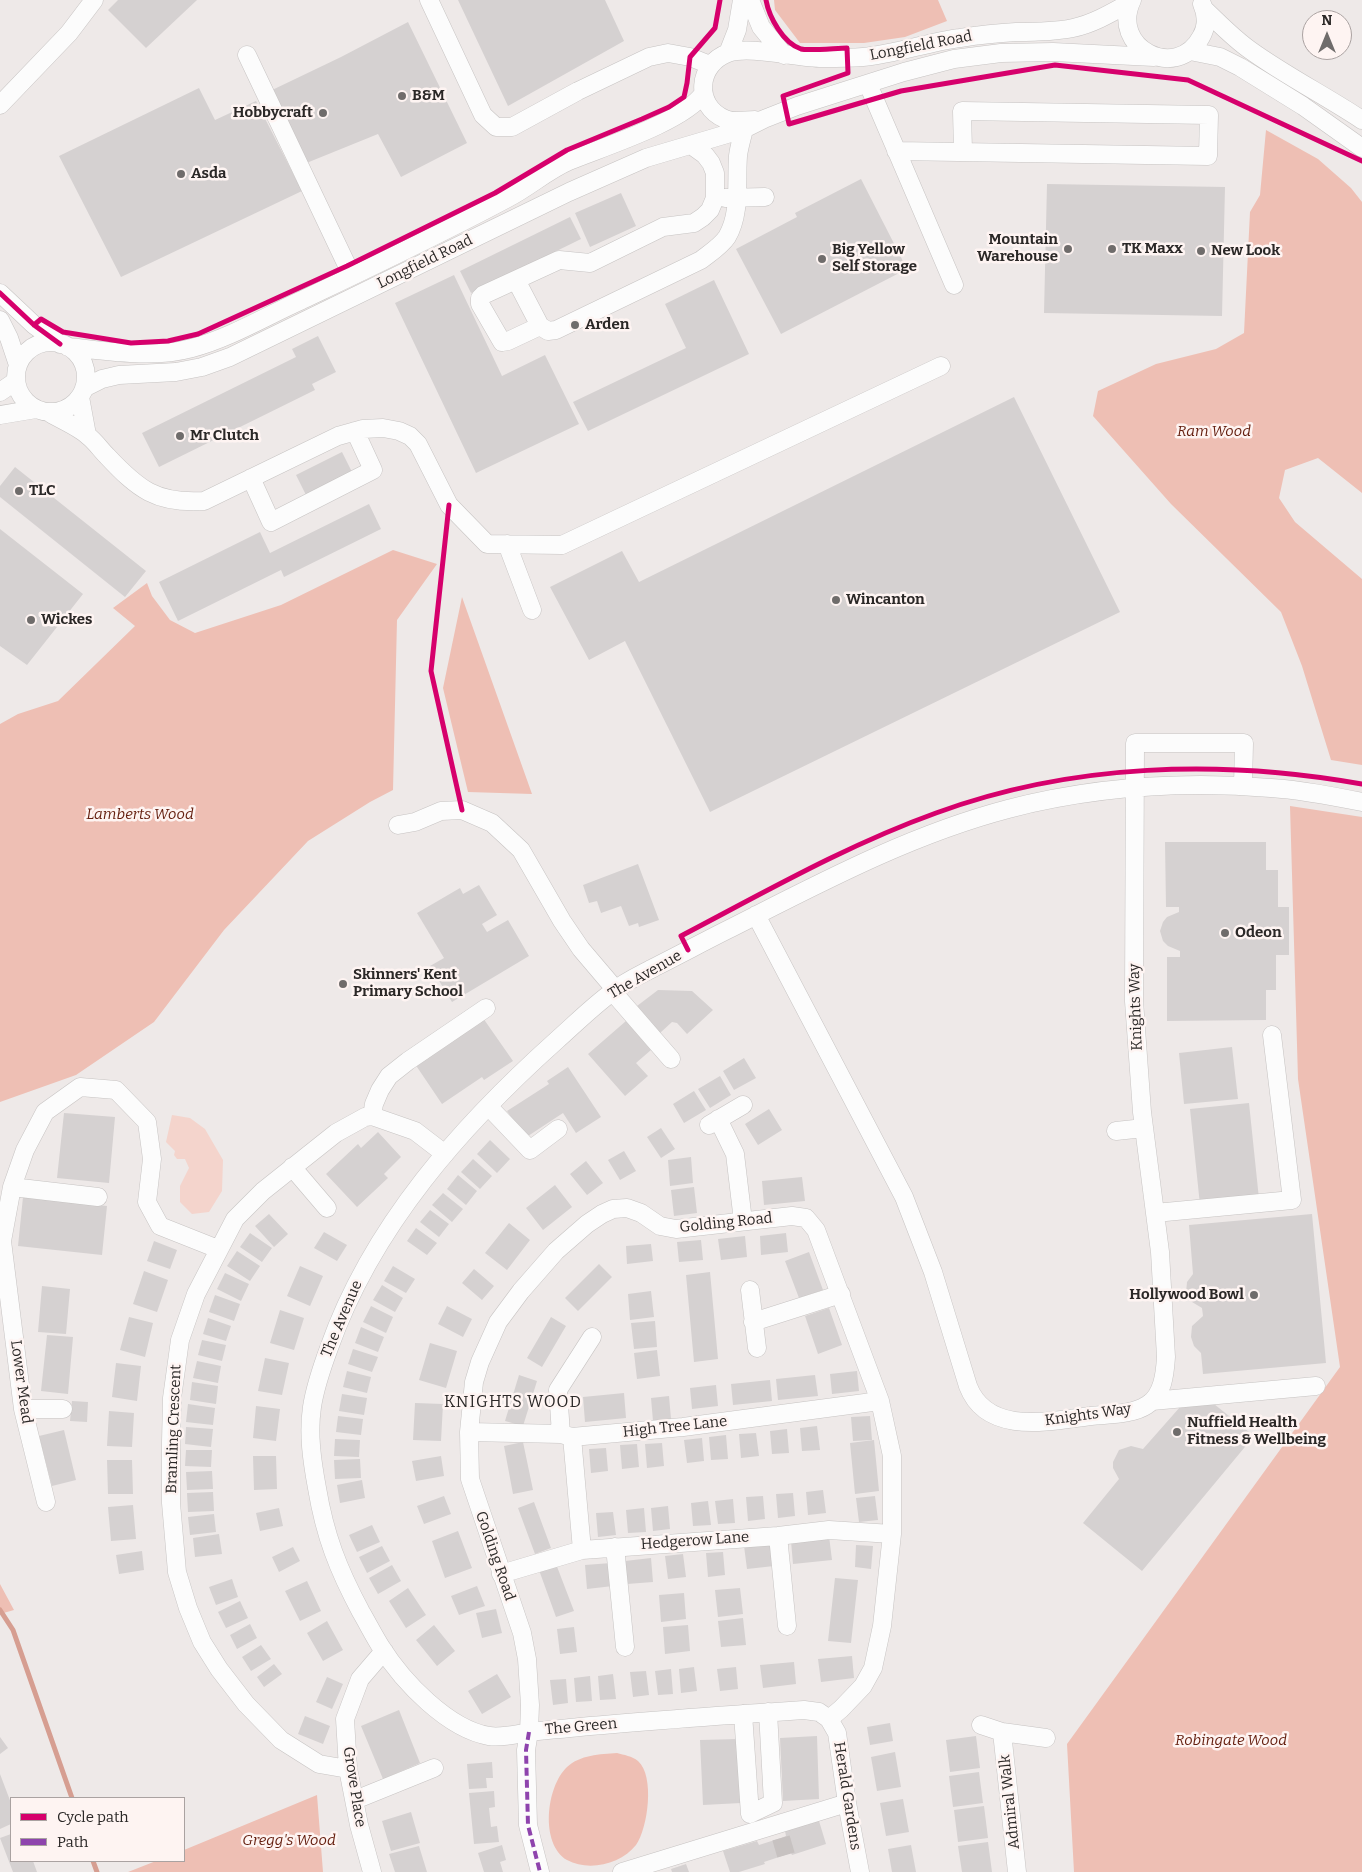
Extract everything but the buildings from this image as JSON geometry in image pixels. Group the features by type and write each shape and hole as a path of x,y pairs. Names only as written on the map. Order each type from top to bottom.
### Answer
{"street":[{"path":"0,105 70,33 94,0"},
{"path":"428,0 484,115 496,127 512,127 570,95 649,57 668,53 690,56 710,65"},
{"path":"703,94 706,74 710,65 728,52 737,30 742,0"},
{"path":"750,0 761,27 784,55"},
{"path":"1132,1 1127,14 1128,28 1133,40 1142,50 1154,56"},
{"name":"Longfield Road","path":"728,52 738,50 806,58 864,57 947,39 976,35 1064,30 1094,21 1132,1"},
{"path":"1190,51 1198,43 1204,32 1206,20 1202,4"},
{"path":"1202,4 1228,32 1250,50 1362,120"},
{"path":"1190,51 1220,57 1240,66 1303,106 1362,148"},
{"name":"Longfield Road","path":"82,392 102,379 119,375 176,372 202,367 230,357 569,192 646,158 744,129 764,119 868,84 954,59 1001,53 1053,52 1166,58 1179,56 1190,51"},
{"path":"247,55 352,276"},
{"path":"868,84 954,284"},
{"name":"Longfield Road","path":"64,345 132,353 167,353 192,348 220,338 352,276 509,198 566,162 665,121 688,109 703,94 712,110 726,119 739,121 764,119"},
{"path":"1330,99 1362,110"},
{"path":"896,151 1208,156 1209,115 962,111 963,151"},
{"path":"516,280 540,326 548,331 561,328 701,260 716,249 726,238 732,225 737,199 738,157 744,129"},
{"path":"540,326 502,342 480,304 480,298 559,260 590,263 663,227 694,223 710,210 715,198 715,173 705,155 691,145"},
{"path":"715,198 765,197"},
{"path":"0,293 34,325 77,354 86,376 82,392 87,435"},
{"path":"0,320 9,338 19,392 26,402 87,435 129,479 148,492 168,500 187,502 204,500 338,436 363,429 383,428 399,431 410,436 418,444 449,505 487,544 562,545 941,366"},
{"path":"0,392 17,373 23,356 31,349 45,344 64,345"},
{"path":"0,415 42,410 57,412 66,409 82,392"},
{"path":"251,478 271,522 373,470 355,431"},
{"path":"507,544 532,610"},
{"name":"Knights Way","path":"756,915 904,1196 933,1272 968,1386 977,1402 986,1410 999,1417 1015,1422 1126,1412 1147,1405 1152,1401 1163,1382 1166,1357 1162,1270 1144,1128 1134,994 1135,742 1244,743 1243,786"},
{"path":"756,915 867,860 952,826 1009,809 1058,798 1134,789 1243,786 1275,788 1362,802"},
{"path":"398,825 415,822 442,811 462,810 492,823 521,850 562,921 581,949 671,1059"},
{"name":"The Avenue","path":"529,1732 494,1737 474,1732 449,1719 422,1696 384,1651 343,1579 330,1546 322,1514 310,1445 312,1408 321,1368 350,1294 380,1242 402,1208 445,1154 489,1107 538,1058 614,990 756,915"},
{"path":"445,1154 415,1131 372,1116 374,1104 389,1076 486,1008"},
{"path":"1155,1213 1292,1200 1272,1035"},
{"name":"Lower Mead","path":"46,1502 23,1409 2,1241 12,1187 25,1150 45,1112 80,1087 116,1090 147,1122 152,1159 147,1202 160,1226 218,1249"},
{"path":"743,1105 713,1122 735,1154 743,1221"},
{"path":"489,1107 530,1150 558,1129"},
{"name":"Bramling Crescent","path":"348,1769 319,1764 281,1740 246,1704 219,1669 202,1642 188,1608 177,1572 173,1535 171,1472 172,1398 180,1340 196,1294 235,1219 263,1190 292,1167 352,1123 372,1116"},
{"path":"1116,1132 1144,1128"},
{"path":"292,1167 327,1208"},
{"path":"12,1187 98,1196"},
{"name":"Golding Road","path":"529,1732 527,1659 522,1632 470,1479 470,1432 474,1382 480,1362 498,1322 521,1291 556,1251 587,1224 602,1214 613,1209 627,1208 641,1212 660,1226 676,1229 792,1216 806,1218 816,1230 880,1401 892,1456 892,1534 882,1626 873,1668 863,1686 841,1709 828,1719"},
{"path":"750,1290 757,1348"},
{"path":"753,1322 841,1294"},
{"path":"582,1550 558,1390 592,1337"},
{"path":"1152,1401 1316,1386"},
{"name":"High Tree Lane","path":"470,1432 566,1436 683,1427 880,1401"},
{"path":"23,1409 63,1409"},
{"name":"Hedgerow Lane","path":"501,1574 582,1550 778,1536 829,1530 892,1534"},
{"path":"778,1536 787,1626"},
{"path":"615,1547 625,1647"},
{"name":"Grove Place","path":"372,1872 348,1769 345,1719 360,1679 384,1651"},
{"path":"768,1712 773,1803 750,1814 743,1714 768,1712 811,1711 818,1712 828,1719"},
{"name":"The Green","path":"540,1872 528,1825 526,1750 529,1732 743,1714"},
{"name":"Herald Gardens","path":"828,1719 837,1733 847,1803 860,1872"},
{"name":"Admiral Walk","path":"980,1725 1002,1732 1046,1738"},
{"name":"Admiral Walk","path":"1002,1732 1017,1872"},
{"path":"355,1800 434,1768"},
{"path":"622,1872 779,1831 847,1803"}],"shaded area":[{"path":"172,1115 190,1118 205,1129 223,1160 222,1191 209,1212 192,1214 180,1202 180,1186 189,1168 185,1159 177,1159 174,1155 175,1151 166,1142"}],"green space":[{"path":"774,0 938,0 947,21 905,37 864,43 800,43 775,10"},
{"name":"Ram Wood","path":"1266,130 1318,159 1351,188 1362,202 1362,493 1318,458 1285,470 1279,498 1295,522 1362,579 1362,765 1331,760 1302,666 1281,612 1171,504 1093,416 1098,391 1156,364 1216,349 1244,333 1250,212 1260,195"},
{"name":"Lamberts Wood","path":"393,550 437,564 397,620 393,790 370,802 308,841 224,930 154,1022 76,1075 0,1102 0,724 18,714 58,701 135,626 113,608 147,583 152,596 170,620 195,633 281,605"},
{"path":"462,597 532,794 468,792 443,688"},
{"name":"Robingate Wood","path":"1290,806 1362,817 1362,1872 1074,1872 1067,1744 1340,1367 1298,1079"},
{"path":"0,1584 14,1610 0,1614"},
{"path":"617,1753 638,1761 647,1778 648,1802 644,1827 636,1845 622,1857 595,1866 576,1864 567,1860 558,1852 553,1842 549,1815 554,1788 560,1776 572,1763 590,1756"},
{"name":"Gregg's Wood","path":"317,1795 323,1872 128,1872 153,1862 185,1862 185,1850"}],"waterway":[{"path":"0,1610 13,1630 72,1797"},
{"path":"93,1862 97,1872"}],"tunnel":[{"path":"781,1838 786,1855"}],"marked path":[{"path":"529,1732 526,1750 528,1825 540,1872"}],"cycle path":[{"path":"34,325 41,319 63,332 131,343 168,341 198,334 347,266 495,193 567,150 669,107 684,97 690,57 715,28 720,0"},
{"path":"766,0 770,14 778,29 794,46 805,50 847,48 848,73 783,96 789,124 901,91 1055,65 1188,80 1362,161"},
{"path":"0,293 34,325 60,344"},
{"path":"449,505 431,671 462,810"},
{"path":"688,950 681,936 838,854 936,813 988,796 1040,784 1093,775 1147,770 1255,771 1309,776 1362,784"}],"place":[{"name":"B&M","path":"402,96"},
{"name":"Hobbycraft","path":"323,113"},
{"name":"Asda","path":"181,174"},
{"name":"Mountain Warehouse","path":"1068,249"},
{"name":"TK Maxx","path":"1112,249"},
{"name":"New Look","path":"1201,251"},
{"name":"Big Yellow Self Storage","path":"822,259"},
{"name":"Arden","path":"575,325"},
{"name":"Mr Clutch","path":"180,436"},
{"name":"TLC","path":"19,491"},
{"name":"Wincanton","path":"836,600"},
{"name":"Wickes","path":"31,620"},
{"name":"Odeon","path":"1225,933"},
{"name":"Skinners' Kent Primary School","path":"343,984"},
{"name":"Hollywood Bowl","path":"1254,1295"},
{"name":"Nuffield Health Fitness & Wellbeing","path":"1177,1432"}],"district":[{"name":"KNIGHTS WOOD","path":"513,1403"}]}
